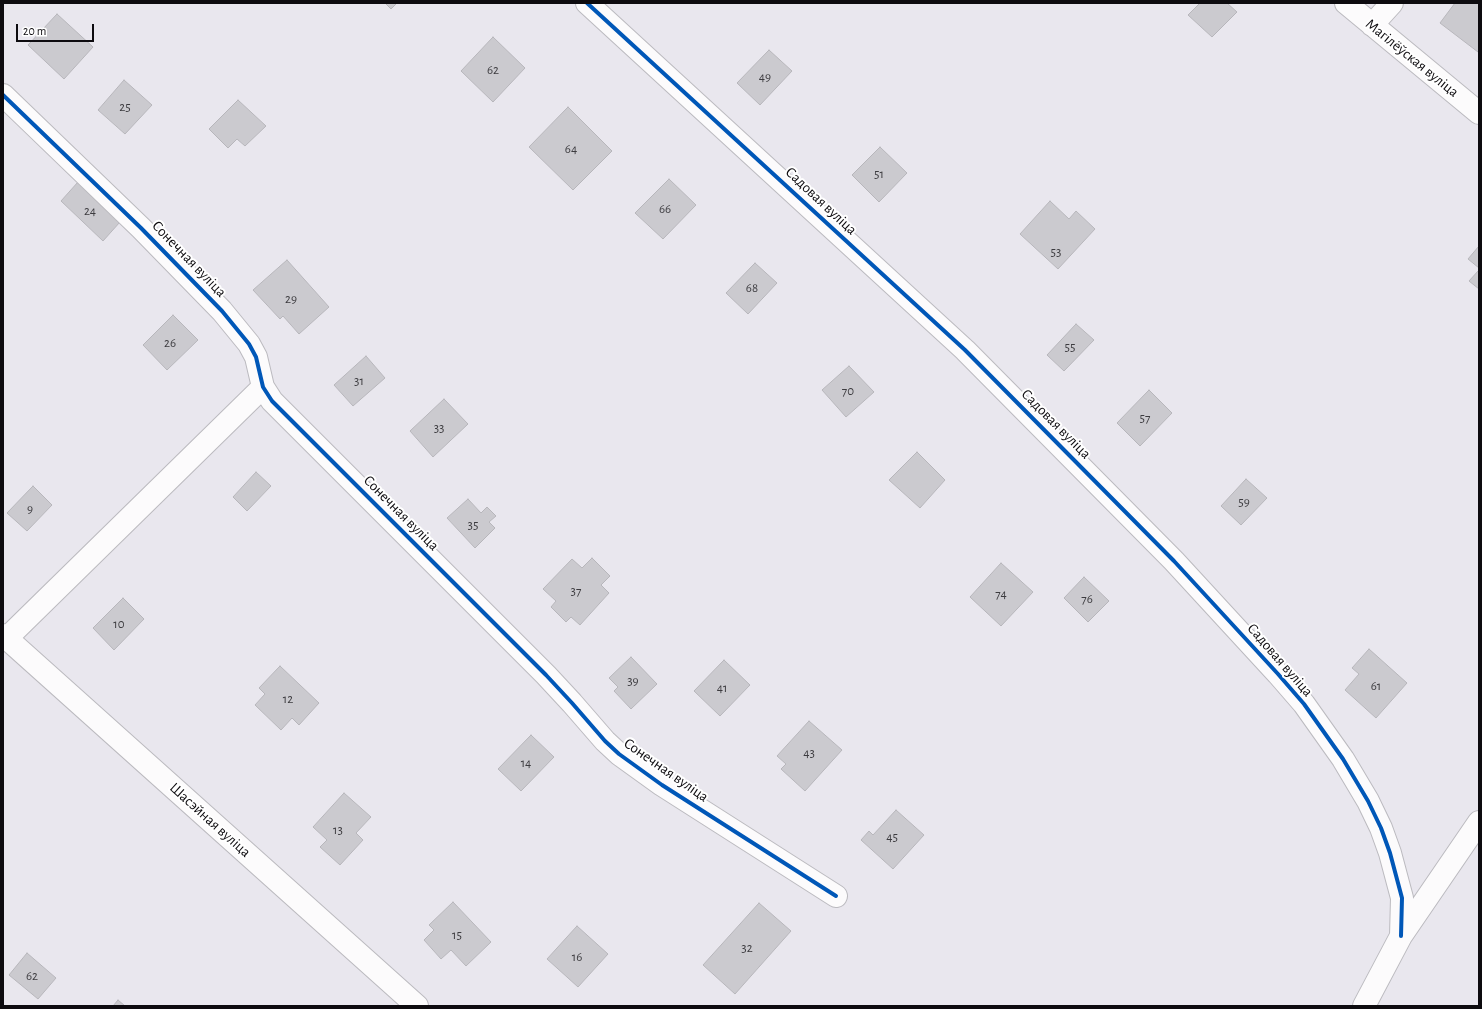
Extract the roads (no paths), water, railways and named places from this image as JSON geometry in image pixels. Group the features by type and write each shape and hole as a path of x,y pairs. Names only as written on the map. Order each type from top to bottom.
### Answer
{"street":[{"name":"Садовая вуліца","path":"587,3 964,350 1174,561 1278,674 1304,704 1329,738 1356,779 1368,801 1383,834 1398,880 1402,898 1401,936"},
{"name":"Магілёўская вуліца","path":"1346,3 1479,113"},
{"path":"1372,25 1392,3"},
{"name":"Сонечная вуліца","path":"3,94 146,232 222,311 249,344 258,363 262,387 272,401 546,675 605,741 619,754 662,785 836,896"},
{"path":"5,636 262,387"},
{"name":"Шасэйная вуліца","path":"5,636 417,1006"},
{"path":"1364,1006 1401,936 1479,822"}]}
